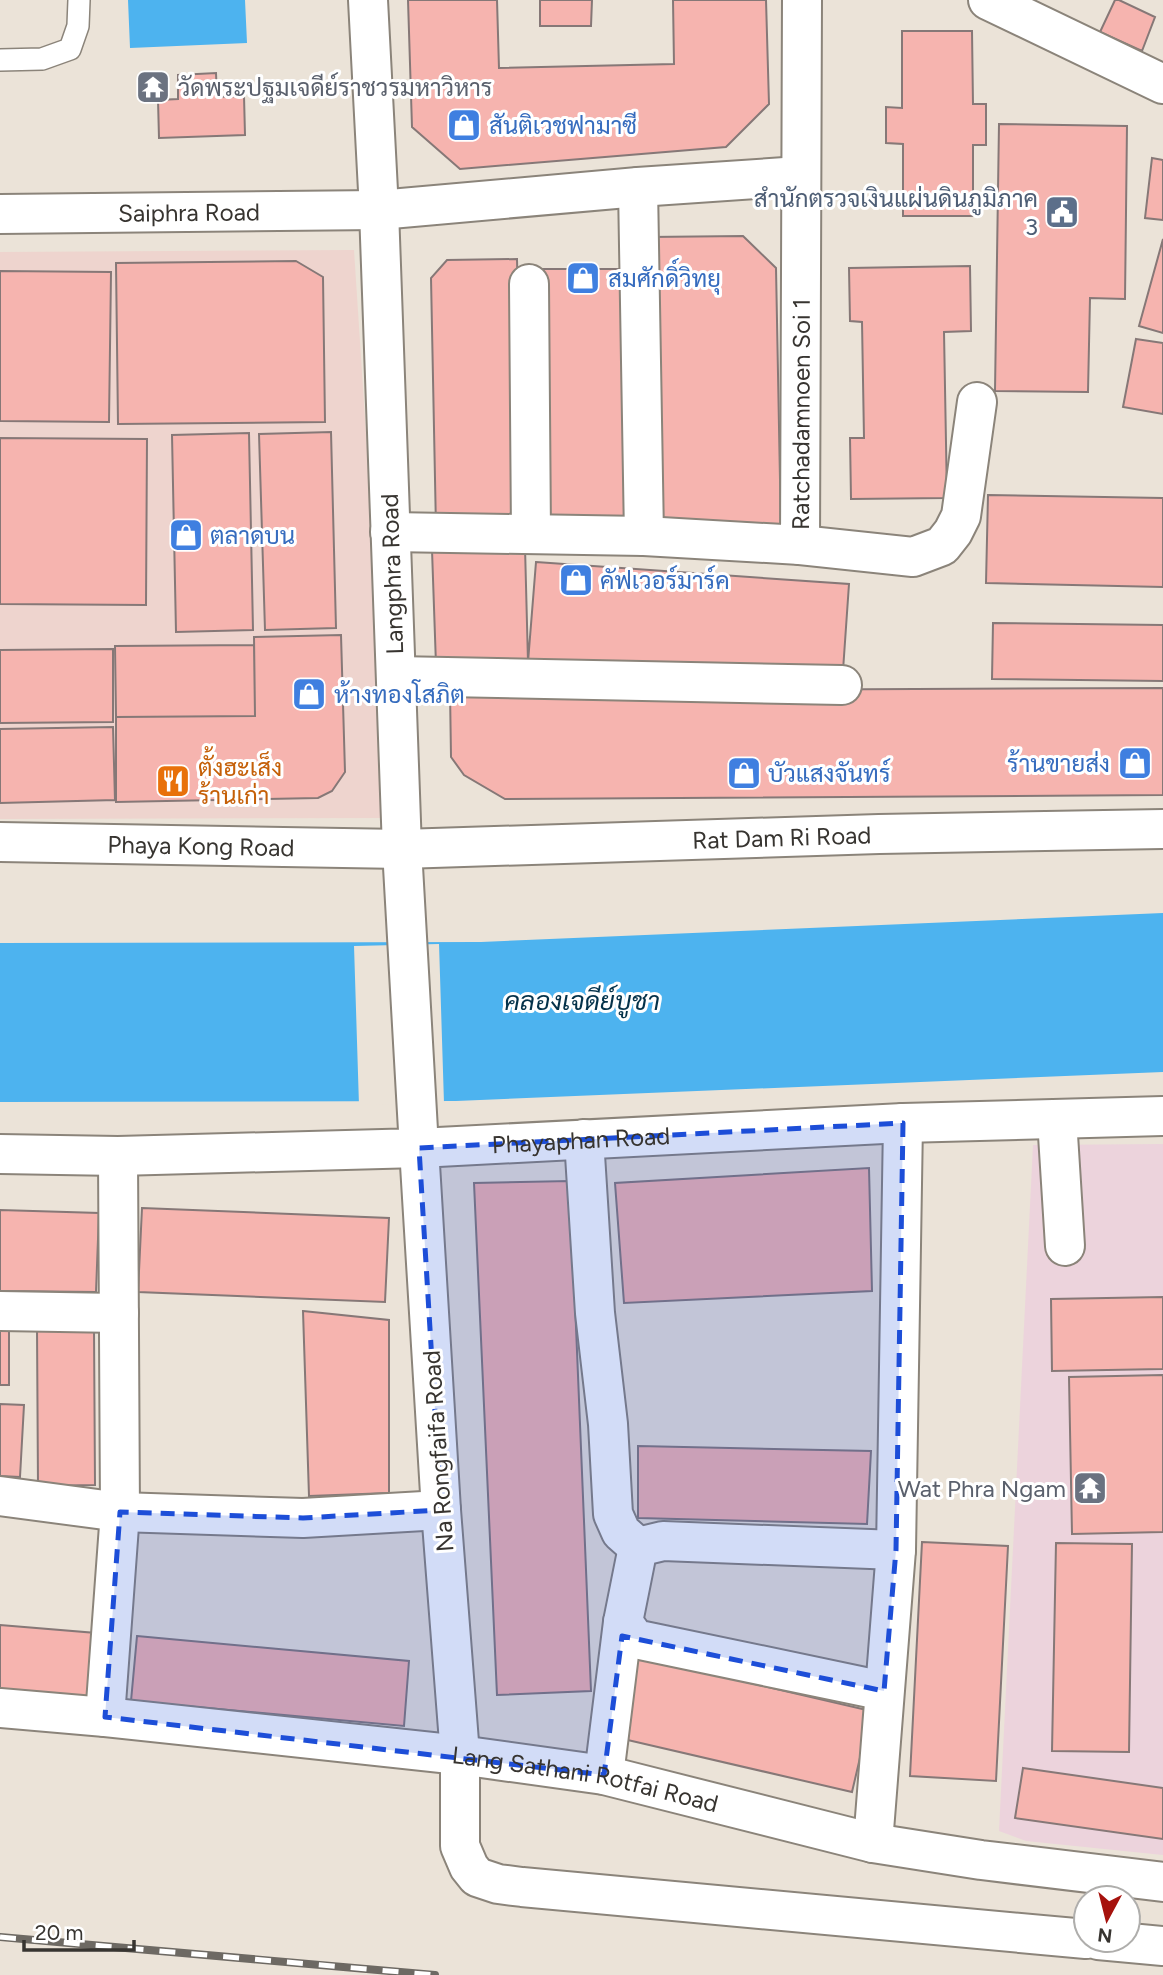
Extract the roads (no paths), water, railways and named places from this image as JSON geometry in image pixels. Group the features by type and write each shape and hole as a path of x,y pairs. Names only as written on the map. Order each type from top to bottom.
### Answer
{"street":[{"name":"Langphra Road","path":"368,0 379,210 402,849 418,1132"},
{"name":"Ratchadamnoen Soi 1","path":"390,532 644,536 800,545 802,0"},
{"path":"988,0 1163,84"},
{"name":"Saiphra Road","path":"0,214 379,210 800,176"},
{"path":"638,187 644,536"},
{"path":"529,284 531,534"},
{"path":"800,545 913,557 942,546 961,516 977,402"},
{"path":"396,676 842,685"},
{"name":"Rat Dam Ri Road","path":"402,849 878,834 1163,829"},
{"name":"Phaya Kong Road","path":"0,842 402,849"},
{"name":"Phayaphan Road","path":"0,1154 118,1156 418,1132 584,1139 903,1123 1163,1116"},
{"path":"1057,1119 1065,1246"},
{"path":"873,1843 896,1550 903,1123"},
{"name":"Na Rongfaifa Road","path":"418,1132 441,1510 460,1755 460,1846 469,1867 477,1877 498,1884 1072,1938"},
{"path":"584,1139 595,1312 608,1424 613,1514 621,1532 638,1547"},
{"path":"105,1717 120,1512 118,1156"},
{"path":"0,1311 119,1313"},
{"path":"0,1496 120,1512 303,1518 441,1510"},
{"path":"638,1547 663,1541 896,1550"},
{"path":"604,1775 623,1622 638,1547"},
{"path":"623,1622 635,1639 884,1691"},
{"name":"Lang Sathani Rotfai Road","path":"0,1709 105,1717 460,1755 604,1775 873,1843 981,1860 1163,1882"},
{"path":"1142,1944 1163,1946"}],"lane":[{"path":"0,60 42,59 70,49 78,26 79,0"}],"water":[{"path":"128,0 245,0 247,43 130,48"},
{"name":"คลองเจดีย์บูชา","path":"1163,913 1163,1072 456,1101 0,1102 0,943 481,942"}],"railway":[{"path":"0,1937 435,1975"}],"place":[{"name":"วัดพระปฐมเจดีย์ราชวรมหาวิหาร","path":"153,87"},
{"name":"สันติเวชฟามาซี","path":"464,125"},
{"name":"สำนักตรวจเงินแผ่นดินภูมิภาค 3","path":"1062,212"},
{"name":"สมศักดิ์วิทยุ","path":"583,278"},
{"name":"ตลาดบน","path":"186,535"},
{"name":"คัฟเวอร์มาร์ค","path":"576,580"},
{"name":"ห้างทองโสภิต","path":"309,694"},
{"name":"ร้านขายส่ง","path":"1135,763"},
{"name":"บัวแสงจันทร์","path":"744,773"},
{"name":"ตั้งฮะเส็ง ร้านเก่า","path":"173,781"},
{"name":"Wat Phra Ngam","path":"1090,1488"}]}
